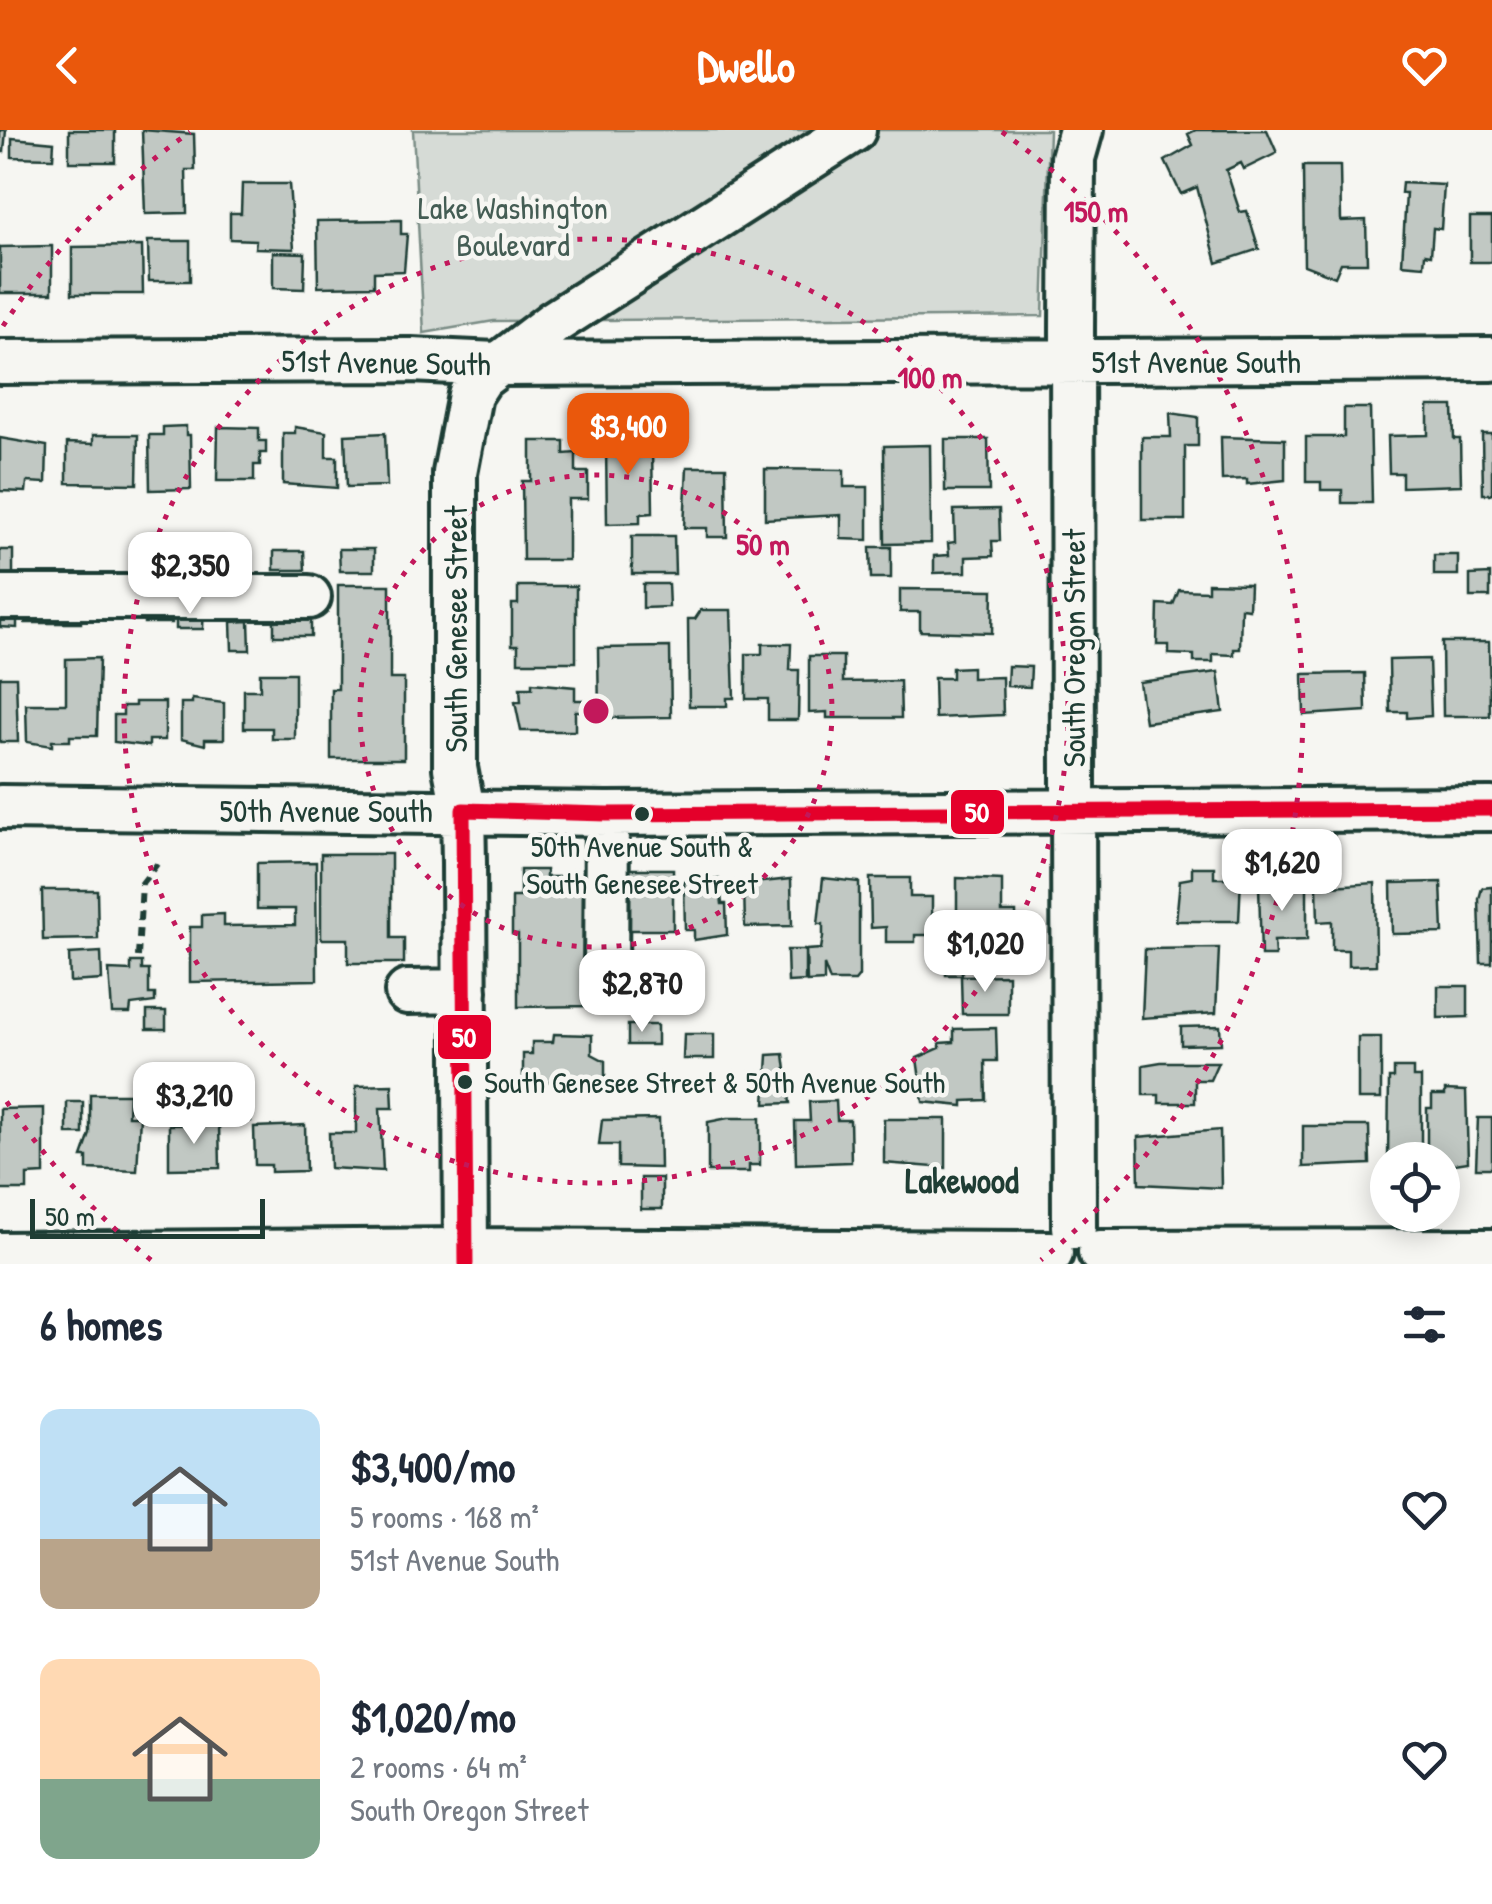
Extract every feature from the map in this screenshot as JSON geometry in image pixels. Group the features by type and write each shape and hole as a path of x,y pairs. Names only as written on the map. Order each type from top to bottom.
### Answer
{"street":[{"path":"496,364 854,130"},
{"name":"South Oregon Street","path":"1075,1252 1072,362 1074,158 1081,130"},
{"name":"51st Avenue South","path":"0,362 1492,359"},
{"name":"South Genesee Street","path":"466,1257 462,810 455,768 455,473 470,395 496,364"},
{"path":"0,597 309,597"},
{"name":"50th Avenue South","path":"0,808 607,814 1492,809"},
{"path":"606,980 607,814"},
{"path":"408,992 464,991"},
{"path":"0,1254 466,1257 1492,1251"}],"path":[{"path":"138,957 142,883 157,864"}],"green space":[{"name":"Lake Washington Boulevard","path":"413,130 1049,130 1043,316 494,321 424,333"}],"building":[{"path":"0,130 6,130 4,152 0,152"},
{"path":"69,130 115,130 115,162 69,162"},
{"path":"142,130 194,134 195,170 186,170 187,213 145,214"},
{"path":"1196,130 1267,130 1277,153 1244,169 1241,163 1226,170 1240,212 1247,211 1259,249 1217,263 1197,187 1181,194 1165,161 1193,145 1188,134"},
{"path":"12,138 54,142 53,158 12,157"},
{"path":"1303,166 1340,166 1341,221 1366,220 1367,263 1341,263 1335,277 1304,265"},
{"path":"1402,183 1444,185 1441,229 1433,228 1431,255 1425,254 1424,266 1402,264 1406,193 1401,193"},
{"path":"242,184 289,184 294,249 255,248 256,240 230,239 230,213 241,213"},
{"path":"1470,217 1492,217 1492,262 1470,262"},
{"path":"401,220 401,234 407,234 404,271 374,272 374,286 318,287 317,221"},
{"path":"148,241 190,241 190,281 149,281"},
{"path":"52,246 52,293 0,293 0,247"},
{"path":"142,246 143,294 72,294 72,247"},
{"path":"273,252 305,253 304,289 273,288"},
{"path":"1428,406 1453,406 1454,439 1460,439 1461,485 1402,487 1402,473 1389,473 1388,436 1428,435"},
{"path":"1344,408 1370,408 1372,503 1342,503 1342,490 1321,490 1321,482 1306,482 1306,437 1344,437"},
{"path":"1170,413 1198,417 1198,446 1185,446 1185,520 1142,520 1142,437 1171,437"},
{"path":"186,426 186,435 190,435 191,489 150,490 149,435 163,435 163,427"},
{"path":"218,427 259,428 259,441 266,441 266,453 260,453 260,465 254,465 254,481 217,481"},
{"path":"295,427 326,432 326,457 337,457 337,488 283,484 283,433 295,433"},
{"path":"610,428 627,428 627,439 649,439 652,446 653,513 640,514 640,523 607,524 606,444 610,444"},
{"path":"385,433 387,486 347,487 345,435"},
{"path":"1482,434 1492,434 1492,494 1483,494"},
{"path":"93,435 138,435 137,484 67,483 67,443 93,444"},
{"path":"1221,437 1285,439 1285,480 1247,484 1247,479 1222,480"},
{"path":"0,438 47,446 46,483 27,482 26,492 0,491"},
{"path":"945,439 988,439 989,491 945,491"},
{"path":"531,441 564,441 564,454 576,453 576,472 588,472 588,499 568,499 568,560 523,560 522,481 531,481"},
{"path":"930,445 931,543 885,544 884,446"},
{"path":"687,467 726,467 727,537 707,537 707,528 684,528"},
{"path":"765,469 844,470 844,487 868,487 868,540 841,539 841,515 765,519"},
{"path":"999,509 1000,541 992,541 993,556 966,557 966,572 934,573 934,556 949,555 948,543 955,542 954,510"},
{"path":"632,536 674,536 675,574 632,574"},
{"path":"870,547 891,547 891,578 871,578"},
{"path":"339,549 374,549 374,571 340,571"},
{"path":"0,550 13,550 13,579 0,579"},
{"path":"274,551 304,551 305,570 274,570"},
{"path":"1434,555 1458,555 1458,575 1434,575"},
{"path":"1490,574 1490,597 1470,597 1470,575"},
{"path":"1208,583 1250,584 1249,609 1241,608 1240,649 1234,649 1234,655 1213,654 1213,662 1194,662 1194,655 1169,654 1169,645 1157,645 1158,604 1173,605 1179,590 1208,591"},
{"path":"643,584 668,584 669,607 643,608"},
{"path":"338,585 390,585 390,679 404,679 404,759 331,759 331,689 338,689"},
{"path":"518,586 576,586 576,662 518,662 518,645 512,645 512,604 518,604"},
{"path":"900,589 993,590 992,633 920,631 920,612 900,612"},
{"path":"171,604 172,623 144,623 144,605"},
{"path":"274,604 311,604 311,636 274,636"},
{"path":"176,605 204,605 203,629 176,629"},
{"path":"0,606 17,606 17,628 0,627"},
{"path":"25,606 81,606 81,623 25,623"},
{"path":"701,610 731,610 734,698 727,698 727,706 689,706 688,619 695,619"},
{"path":"249,621 250,650 232,650 231,622"},
{"path":"1442,642 1489,642 1490,716 1443,716"},
{"path":"762,644 791,644 790,670 799,670 798,720 768,720 768,699 746,699 746,654 762,654"},
{"path":"670,647 671,717 599,718 598,648"},
{"path":"809,656 843,656 843,682 900,681 901,718 827,718 827,712 809,713"},
{"path":"99,658 97,736 70,736 70,741 52,741 52,746 27,742 26,704 66,704 66,659"},
{"path":"1429,659 1431,716 1407,718 1407,712 1390,712 1389,660"},
{"path":"1008,666 1031,667 1030,687 1007,686"},
{"path":"972,667 972,678 1002,677 1003,715 935,718 934,678 952,678 952,668"},
{"path":"1218,672 1223,712 1145,722 1139,682"},
{"path":"260,673 295,673 295,739 272,739 272,728 244,728 244,690 260,690"},
{"path":"1365,673 1366,711 1304,715 1303,674"},
{"path":"0,677 16,677 18,742 0,742"},
{"path":"532,683 575,687 575,700 583,700 583,711 575,711 575,731 521,731 515,702 521,702 520,688 532,688"},
{"path":"192,699 224,703 224,739 205,739 205,745 181,739 181,703 192,703"},
{"path":"135,702 165,702 165,740 149,740 149,746 114,742 114,715 123,715 123,706 135,706"},
{"path":"321,854 391,854 391,938 404,938 404,963 348,963 348,939 321,939"},
{"path":"316,862 317,980 190,982 190,927 202,927 202,915 224,914 224,926 295,925 295,909 257,909 257,863"},
{"path":"1192,867 1214,867 1214,878 1241,878 1239,921 1176,921 1180,880 1192,878"},
{"path":"612,869 673,869 673,930 613,930"},
{"path":"520,870 546,870 546,877 593,877 593,1006 518,1007 518,934 512,934 512,897 520,897"},
{"path":"823,878 859,882 859,976 855,981 830,981 824,965 824,981 807,982 806,950 821,949 823,937 823,924 818,924"},
{"path":"870,878 910,878 910,897 932,897 932,935 915,935 915,942 886,942 886,927 871,928"},
{"path":"957,878 1002,880 1002,912 1016,912 1016,945 990,945 990,936 957,936"},
{"path":"719,879 722,904 726,904 727,935 694,940 694,930 685,930 684,882"},
{"path":"791,879 792,926 745,927 744,884"},
{"path":"1291,879 1291,885 1307,885 1307,940 1274,941 1275,956 1261,956 1259,885"},
{"path":"1441,882 1443,933 1392,934 1391,883"},
{"path":"1375,883 1376,965 1348,966 1348,950 1332,950 1332,921 1318,922 1317,887"},
{"path":"1492,887 1492,963 1481,963 1479,899 1482,888"},
{"path":"42,890 97,890 98,939 43,940"},
{"path":"1219,948 1216,1013 1142,1018 1145,949"},
{"path":"787,950 805,950 805,981 788,982"},
{"path":"946,950 961,950 962,975 946,975"},
{"path":"101,952 102,980 70,982 69,954"},
{"path":"131,962 142,962 142,970 149,970 149,994 155,994 155,1002 131,1005 130,1013 112,1013 109,970 131,971"},
{"path":"1008,975 1008,1014 962,1014 961,976"},
{"path":"1438,986 1468,986 1468,1017 1438,1018"},
{"path":"147,1011 166,1011 166,1029 147,1029"},
{"path":"628,1025 657,1025 657,1045 628,1045"},
{"path":"1220,1026 1221,1044 1181,1045 1181,1027"},
{"path":"996,1028 997,1061 985,1061 986,1100 963,1101 963,1106 923,1102 917,1058 940,1048 940,1043 954,1042 954,1029"},
{"path":"554,1034 592,1035 592,1054 605,1061 605,1078 591,1078 591,1082 523,1081 523,1054 532,1054 532,1042 553,1042"},
{"path":"684,1034 714,1034 714,1059 683,1059"},
{"path":"1358,1037 1381,1037 1381,1099 1358,1099"},
{"path":"784,1054 790,1103 765,1104 768,1055"},
{"path":"1218,1062 1210,1080 1195,1080 1195,1103 1159,1103 1159,1095 1143,1095 1143,1065"},
{"path":"1394,1068 1413,1068 1413,1077 1421,1077 1421,1142 1388,1142 1389,1078 1394,1078"},
{"path":"392,1085 393,1108 380,1108 383,1171 330,1168 329,1133 356,1133 356,1086"},
{"path":"1445,1090 1466,1091 1468,1162 1460,1163 1460,1142 1427,1142 1427,1108 1432,1108 1432,1095 1445,1095"},
{"path":"234,1092 251,1092 251,1121 235,1121"},
{"path":"90,1094 129,1094 128,1116 140,1116 137,1171 87,1169 87,1157 82,1157 90,1134"},
{"path":"836,1101 837,1120 850,1120 851,1162 796,1164 795,1121 810,1121 809,1102"},
{"path":"67,1102 83,1102 83,1134 67,1134"},
{"path":"44,1108 44,1174 27,1175 27,1190 0,1190 0,1109"},
{"path":"760,1118 760,1165 749,1165 749,1172 708,1172 708,1122"},
{"path":"1478,1118 1492,1118 1492,1168 1476,1168"},
{"path":"659,1119 660,1168 618,1167 618,1145 599,1145 602,1120"},
{"path":"884,1119 946,1119 946,1168 884,1163"},
{"path":"219,1124 220,1168 169,1169 169,1125"},
{"path":"305,1125 306,1171 271,1172 271,1165 255,1165 254,1127"},
{"path":"1303,1126 1369,1126 1370,1164 1303,1167"},
{"path":"1220,1130 1221,1188 1139,1184 1138,1137"},
{"path":"641,1178 662,1178 662,1209 641,1209"}],"transit line":[{"name":"50","path":"463,810 607,814 1492,809"},
{"name":"50","path":"463,810 466,1264"}],"place":[{"name":"50th Avenue South & South Genesee Street","path":"642,814"},
{"name":"South Genesee Street & 50th Avenue South","path":"465,1082"}],"district":[{"name":"Lakewood","path":"962,1180"}]}
